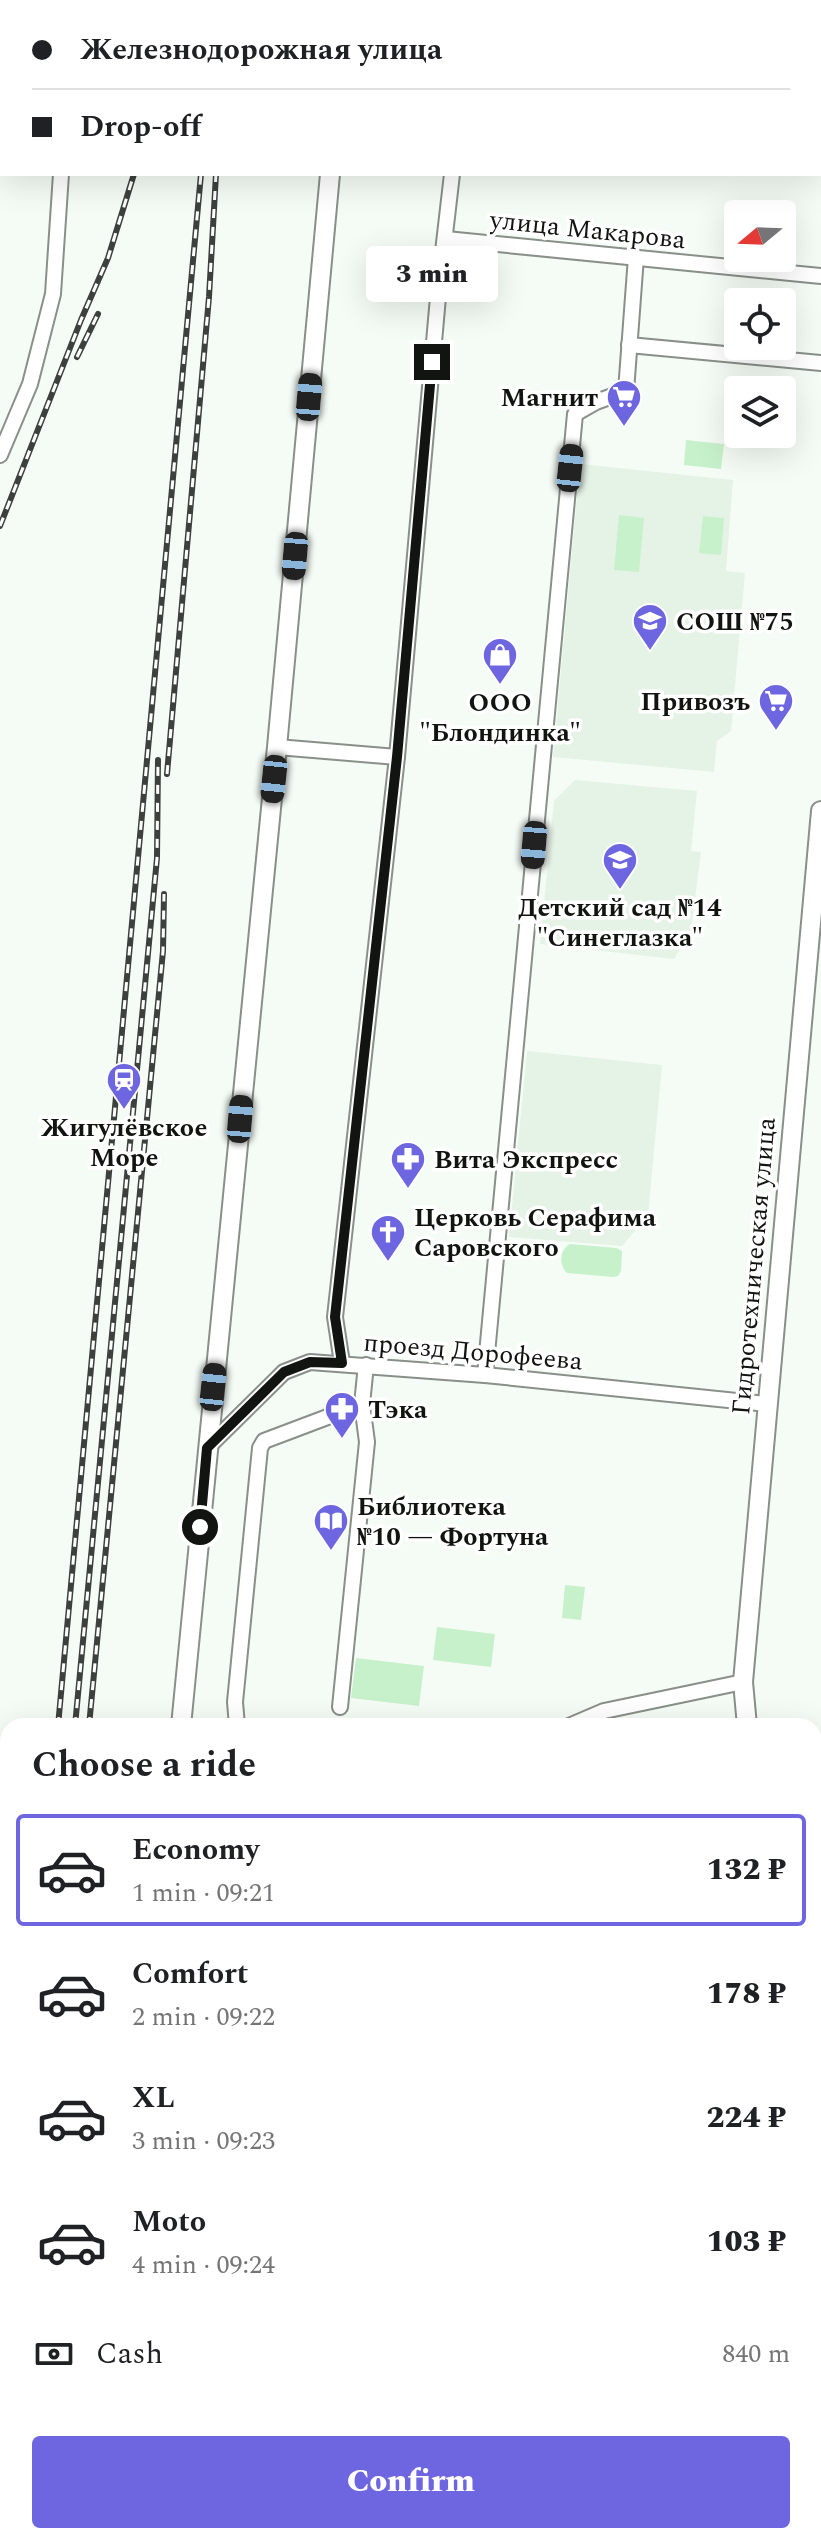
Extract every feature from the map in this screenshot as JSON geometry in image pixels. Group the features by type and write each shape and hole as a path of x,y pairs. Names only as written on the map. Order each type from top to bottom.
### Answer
{"main road":[{"path":"182,1718 330,176"},
{"name":"Гидротехническая улица","path":"746,1718 743,1682 821,811"}],"street":[{"path":"0,455 30,384 53,294 61,176"},
{"path":"342,1363 335,1317 397,757 439,286 452,176"},
{"name":"улица Макарова","path":"446,239 821,276"},
{"path":"485,1375 575,414 626,391 636,257"},
{"path":"629,345 821,363"},
{"path":"277,747 397,757"},
{"name":"проезд Дорофеева","path":"207,1448 284,1372 310,1362 485,1375 767,1404"},
{"path":"340,1707 367,1442 362,1404 366,1365"},
{"path":"236,1718 235,1702 260,1448 264,1441 362,1404"},
{"path":"588,1718 604,1711 743,1682"}],"shaded area":[{"name":"СОШ №75","path":"580,464 733,480 726,571 745,573 731,731 717,741 714,772 553,757"},
{"name":"Детский сад №14 \"Синеглазка\"","path":"575,780 697,791 691,851 701,852 691,930 674,959 540,944 554,801"},
{"path":"527,1051 662,1065 648,1216 622,1246 509,1237"}],"green space":[{"path":"686,440 724,444 721,469 684,465"},
{"path":"619,515 644,518 639,572 614,570"},
{"path":"703,516 724,518 721,555 699,553"},
{"path":"570,1244 622,1251 621,1271 613,1277 567,1273 561,1257"},
{"path":"565,1585 585,1587 581,1620 562,1618"},
{"path":"437,1627 495,1634 491,1667 433,1660"},
{"path":"356,1658 424,1666 419,1706 351,1698"}],"railway":[{"path":"0,526 108,258 133,176"},
{"path":"59,1718 201,176"},
{"path":"167,774 209,297 216,176"},
{"path":"77,357 98,314"},
{"path":"76,1718 157,858 158,760"},
{"path":"90,1718 163,951 164,894"}],"place":[{"name":"Магнит","path":"624,428"},
{"name":"СОШ №75","path":"650,652"},
{"name":"ООО \"Блондинка\"","path":"500,686"},
{"name":"Привозъ","path":"776,732"},
{"name":"Детский сад №14 \"Синеглазка\"","path":"620,891"},
{"name":"Жигулёвское Море","path":"124,1111"},
{"name":"Вита Экспресс","path":"408,1190"},
{"name":"Церковь Серафима Саровского","path":"388,1263"},
{"name":"Тэка","path":"342,1440"},
{"name":"Библиотека №10 — Фортуна","path":"331,1552"}],"route":[{"path":"200,1527 207,1448 284,1372 310,1362 342,1363 335,1317 397,757 432,362"}]}
